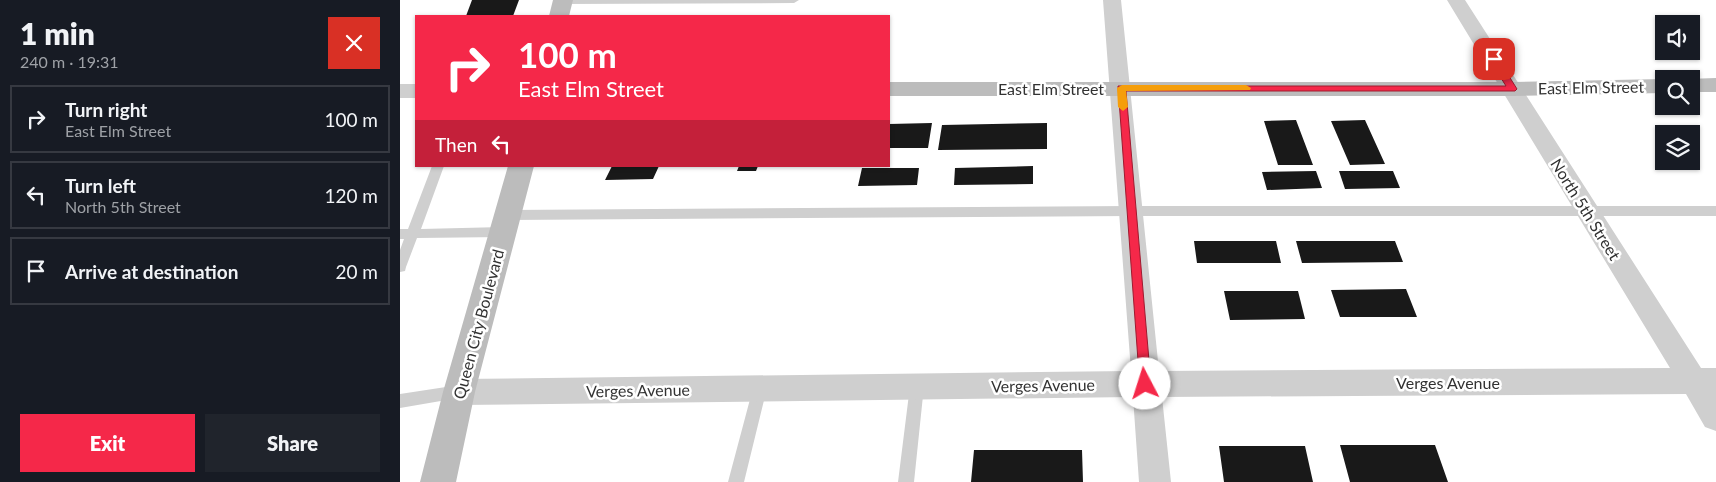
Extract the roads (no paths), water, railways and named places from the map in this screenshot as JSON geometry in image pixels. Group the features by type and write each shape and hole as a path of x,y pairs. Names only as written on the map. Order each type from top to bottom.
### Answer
{"street":[{"path":"1112,0 1122,88 1145,384 1155,482"},
{"name":"North 5th Street","path":"1456,0 1587,212 1705,381 1716,417"},
{"path":"1700,85 1716,85"},
{"name":"East Elm Street","path":"890,89 1512,89 1655,86"},
{"path":"400,91 415,91"},
{"name":"Queen City Boulevard","path":"438,482 459,392 522,167"},
{"name":"Verges Avenue","path":"459,392 917,386 1705,381"}],"lane":[{"path":"561,6 794,0"},
{"path":"400,267 406,233 438,167"},
{"path":"406,233 506,223 1131,211 1716,212"},
{"path":"906,482 917,386"},
{"path":"736,482 760,388"},
{"path":"400,401 459,392"}]}
